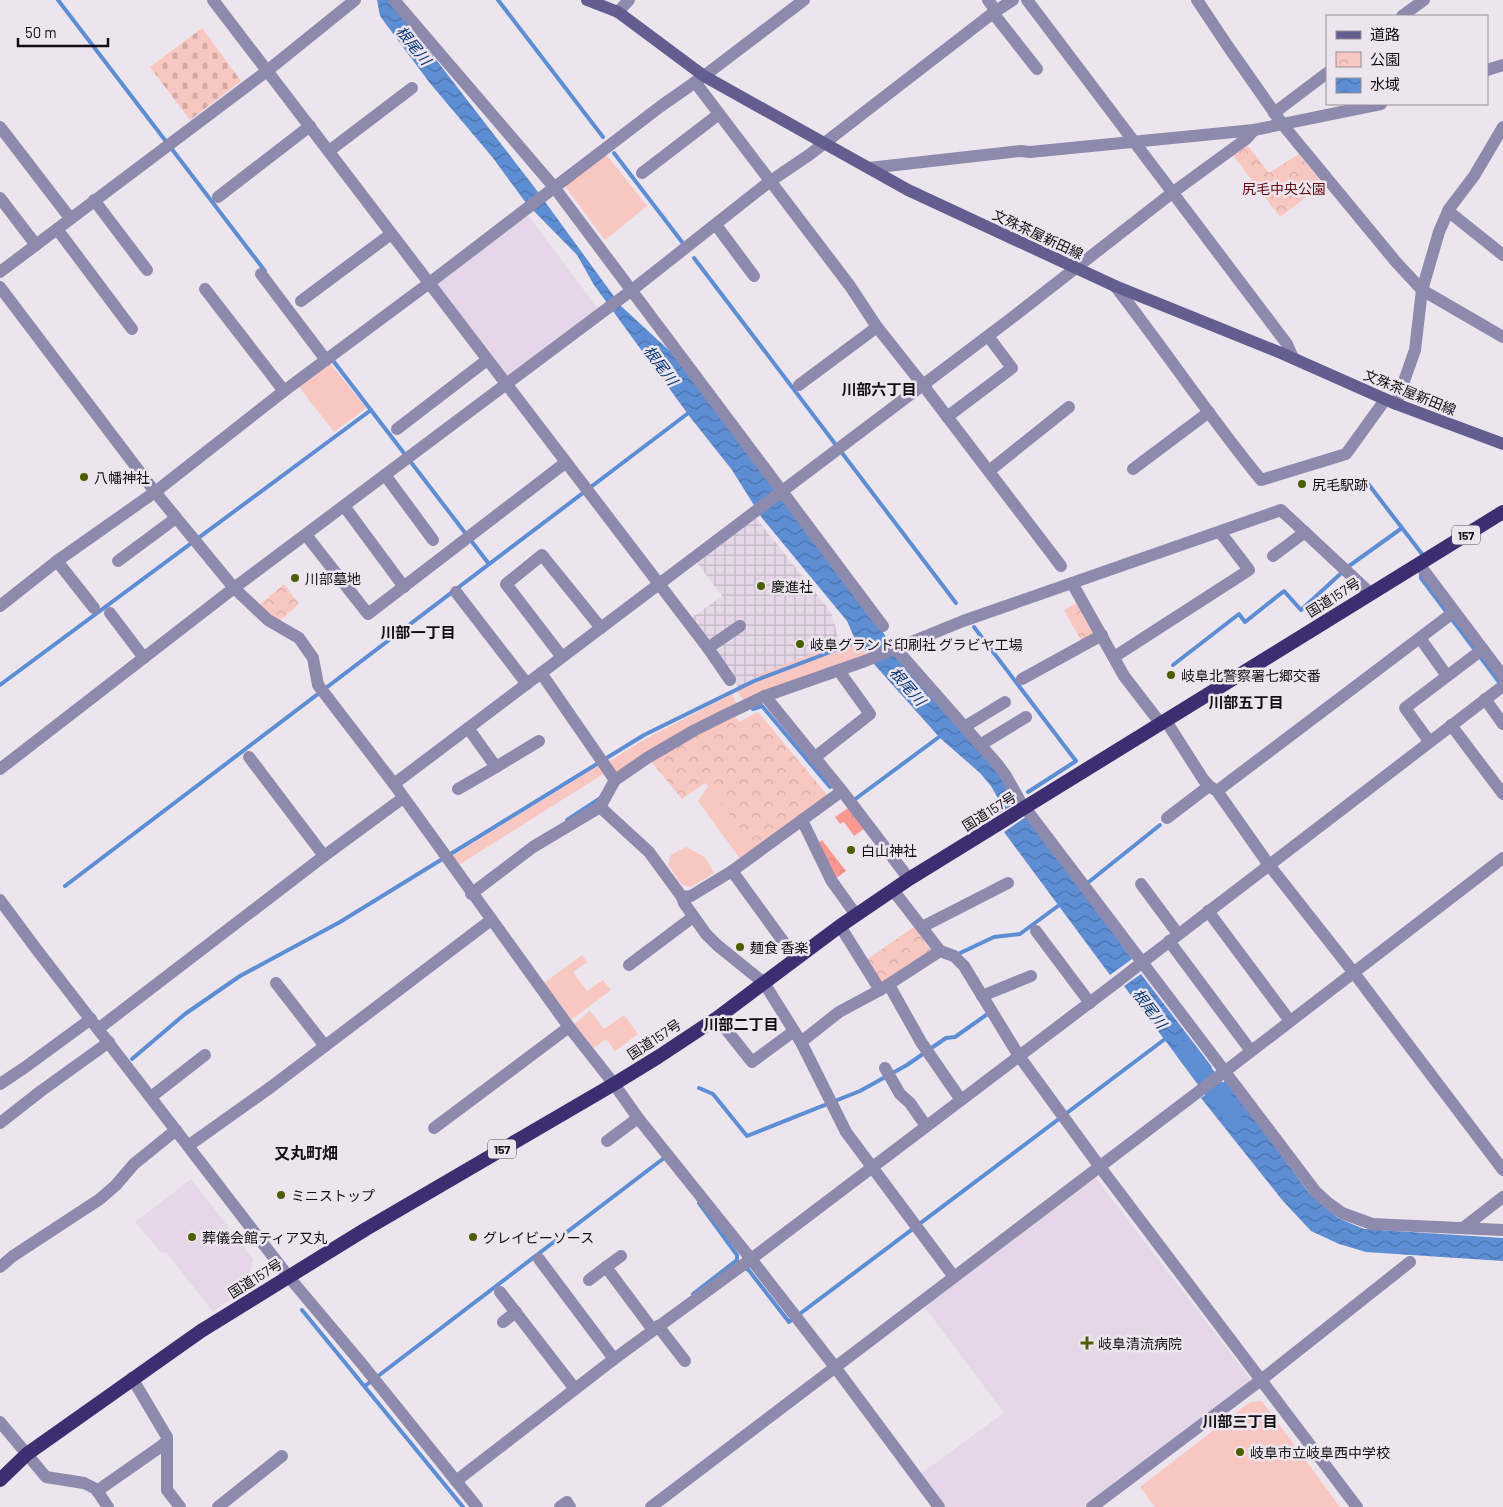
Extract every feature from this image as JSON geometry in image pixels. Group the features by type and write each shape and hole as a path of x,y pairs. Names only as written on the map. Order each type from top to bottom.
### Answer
{"highway":[{"name":"国道157号","path":"0,1480 27,1454 201,1330 288,1276 614,1084 717,1018 840,926 909,879 1503,512"}],"main road":[{"name":"文殊茶屋新田線","path":"587,0 618,12 699,79 823,143 908,190 1115,286 1293,358 1391,402 1503,444"}],"street":[{"path":"213,0 428,284 708,648 730,680"},
{"path":"0,272 267,70 355,0"},
{"path":"394,0 632,290 781,492 883,626"},
{"path":"618,12 629,0"},
{"path":"1,604 57,561 155,492 284,391 804,0"},
{"path":"988,0 1037,69"},
{"path":"0,769 234,588 632,290 770,182 1013,0"},
{"path":"1027,0 1287,344 1293,358"},
{"path":"1197,0 1283,125 1396,262 1422,290 1503,337"},
{"path":"1403,15 1424,0"},
{"path":"1488,70 1503,65"},
{"path":"1274,113 1326,75"},
{"path":"699,79 719,114 850,286 877,327 1061,566"},
{"path":"329,151 412,88"},
{"path":"869,168 1021,151 1030,152 1254,130 1377,105"},
{"path":"642,173 719,114"},
{"path":"218,196 310,126"},
{"path":"0,127 70,218"},
{"path":"1115,286 1261,480 1346,454 1391,402 1415,350 1422,290 1439,232 1448,211 1474,176 1503,127"},
{"path":"394,784 988,336 1172,193 1246,139 1254,130"},
{"path":"0,198 36,245"},
{"path":"94,200 147,270"},
{"path":"1448,211 1503,255"},
{"path":"716,225 754,276"},
{"path":"57,229 132,330"},
{"path":"302,301 391,234"},
{"path":"261,274 326,360"},
{"path":"0,287 155,492 234,588 268,620 299,638 313,658 318,685 394,784 471,894 638,1118 835,1367 939,1507"},
{"path":"205,289 284,391"},
{"path":"800,386 877,327"},
{"path":"947,417 1012,368 988,336"},
{"path":"397,429 487,360"},
{"path":"989,471 1069,406"},
{"path":"1133,470 1209,412"},
{"path":"306,535 368,614 565,463"},
{"path":"385,475 434,540"},
{"path":"344,506 404,587"},
{"path":"471,894 533,848 600,807 615,780 647,758 695,730 765,696 839,671 963,621 1281,510 1370,593"},
{"path":"118,562 176,518"},
{"path":"1114,658 1249,570 1220,532"},
{"path":"1273,556 1305,532"},
{"path":"562,657 506,584 542,555 601,628"},
{"path":"57,561 94,608"},
{"path":"1423,562 1454,612 1503,676"},
{"path":"1072,582 1124,676 1164,722 1269,865 1354,973 1503,1170"},
{"path":"456,592 527,684"},
{"path":"1167,818 1213,788 1454,612"},
{"path":"110,613 144,658"},
{"path":"708,648 740,626"},
{"path":"1022,679 1102,635"},
{"path":"1420,638 1447,676"},
{"path":"896,649 1006,776 1016,813 1084,885 1222,1073 1316,1192 1335,1208 1356,1219 1372,1224 1503,1230"},
{"path":"1429,741 1405,708 1483,649"},
{"path":"814,758 870,714 839,671"},
{"path":"541,673 615,780"},
{"path":"456,1481 614,1359 751,1259 1090,1003 1503,686"},
{"path":"765,696 842,791 909,879"},
{"path":"1485,700 1503,724"},
{"path":"964,727 1005,702"},
{"path":"980,745 1026,717"},
{"path":"1451,725 1503,794"},
{"path":"468,728 496,766"},
{"path":"458,789 539,741"},
{"path":"249,757 324,856"},
{"path":"682,897 691,896 732,870 842,791"},
{"path":"0,1084 95,1024 403,798"},
{"path":"600,807 649,852 682,897 693,918 717,945 764,983 801,1042 846,1132 954,1277"},
{"path":"802,820 831,880 856,915"},
{"path":"651,1507 1100,1167 1503,858"},
{"path":"732,870 796,959"},
{"path":"922,927 1008,883"},
{"path":"1141,884 1173,938 1251,1051"},
{"path":"893,890 940,951 954,956 964,966 1019,1056 1100,1167 1357,1507"},
{"path":"0,900 288,1276 362,1364 477,1507"},
{"path":"1208,911 1290,1021"},
{"path":"629,965 693,918"},
{"path":"188,1146 271,1087 491,920"},
{"path":"840,926 885,988 961,1100"},
{"path":"1036,931 1090,1003"},
{"path":"801,1042 839,1012 885,988 940,951"},
{"path":"982,996 1031,976"},
{"path":"276,983 325,1046"},
{"path":"717,1018 752,1062 794,1031"},
{"path":"434,1128 569,1027"},
{"path":"0,1123 109,1042"},
{"path":"151,1097 205,1056"},
{"path":"885,1068 900,1094 910,1103 926,1126"},
{"path":"607,1141 638,1118"},
{"path":"0,1267 13,1256 100,1200 134,1164 176,1130"},
{"path":"1463,1228 1503,1196"},
{"path":"589,1280 621,1256"},
{"path":"539,1259 563,1280 614,1359"},
{"path":"1092,1507 1261,1380 1410,1262"},
{"path":"606,1268 685,1361"},
{"path":"500,1292 574,1390"},
{"path":"503,1322 516,1312"},
{"path":"132,1378 167,1437 167,1490 180,1507"},
{"path":"0,1422 46,1477 84,1483 97,1492 108,1507"},
{"path":"97,1492 167,1441"},
{"path":"218,1507 282,1456"},
{"path":"560,1507 567,1502 570,1507"}],"shaded area":[{"path":"528,215 598,309 505,379 435,286"},
{"path":"756,518 831,612 841,647 738,687 726,667 690,619 722,596 696,561"},
{"name":"岐阜清流病院","path":"1095,1177 1252,1381 1084,1507 945,1507 920,1474 1004,1413 923,1305"},
{"name":"葬儀会館ティア又丸","path":"191,1179 253,1259 247,1288 213,1312 166,1252 162,1253 135,1222"}],"green space":[{"path":"202,28 241,81 190,120 150,67"},
{"name":"尻毛中央公園","path":"1246,143 1269,173 1299,154 1323,184 1280,217 1232,154"},
{"path":"606,154 647,206 605,240 565,186"},
{"path":"330,363 366,408 334,432 299,387"},
{"path":"284,584 299,604 277,623 257,607"},
{"path":"1081,600 1101,635 1083,644 1064,610"},
{"path":"839,644 840,647 759,677 759,674"},
{"path":"856,644 869,655 744,702 737,691 755,682"},
{"path":"732,694 738,705 616,775 606,763 647,738"},
{"path":"758,712 828,796 756,848 705,783 682,799 649,759 733,713 739,722"},
{"path":"603,763 608,771 457,866 450,857"},
{"path":"714,778 783,830 741,860 698,801"},
{"path":"848,808 864,829 854,836 844,822 840,824 835,817"},
{"path":"822,840 846,871 834,880 816,845"},
{"path":"686,847 705,857 714,873 691,887 682,885 668,865 671,855"},
{"path":"914,927 931,951 881,985 865,961"},
{"path":"582,955 587,962 573,972 587,991 603,980 611,990 571,1020 544,983"},
{"path":"590,1011 604,1029 624,1015 638,1034 615,1051 606,1039 594,1048 574,1024"},
{"name":"岐阜市立岐阜西中学校","path":"1262,1401 1340,1507 1155,1507 1140,1487 1250,1402"}],"water":[{"path":"377,0 390,0 535,188 621,306 673,354 880,627 891,646 870,655 854,637 847,621 762,518 732,470 690,417 594,285 577,255 526,203 493,158 429,82 380,16"},
{"path":"895,653 996,767 1017,802 1000,813 1000,802 991,786 980,773 940,738 873,663"},
{"path":"1027,816 1132,959 1110,975 1004,832"},
{"path":"1141,974 1212,1067 1195,1080 1124,986"},
{"path":"1226,1080 1309,1193 1338,1218 1364,1229 1503,1238 1503,1261 1366,1252 1339,1244 1311,1231 1283,1201 1201,1098"}],"waterway":[{"path":"58,0 265,271"},
{"path":"498,0 603,137"},
{"path":"614,153 682,242"},
{"path":"694,258 956,603"},
{"path":"331,358 489,564"},
{"path":"0,685 371,410"},
{"path":"65,886 691,411"},
{"path":"1366,481 1422,554 1422,558"},
{"path":"1173,665 1239,614 1245,622 1284,591 1301,610 1349,566 1402,528"},
{"path":"1421,572 1421,578 1502,686"},
{"path":"974,627 1076,761 1028,792"},
{"path":"132,1059 185,1014 240,976 340,922 644,735 754,681 862,640"},
{"path":"753,709 762,706 830,787"},
{"path":"854,800 943,734"},
{"path":"567,820 599,799"},
{"path":"1085,885 1160,825"},
{"path":"956,955 994,937 1020,934 1062,903"},
{"path":"699,1088 713,1094 747,1136 860,1091 907,1065 946,1038 955,1037 989,1013"},
{"path":"746,1269 789,1322 1169,1036"},
{"name":"根尾川","path":"1186,1051 1232,1113"},
{"path":"365,1386 664,1158"},
{"path":"693,1294 737,1260 737,1255 699,1203"},
{"path":"302,1310 463,1507"}],"place":[{"name":"八幡神社","path":"84,477"},
{"name":"尻毛駅跡","path":"1302,484"},
{"name":"川部墓地","path":"295,578"},
{"name":"慶進社","path":"761,586"},
{"name":"岐阜グランド印刷社 グラビヤ工場","path":"800,644"},
{"name":"岐阜北警察署七郷交番","path":"1171,675"},
{"name":"白山神社","path":"851,850"},
{"name":"麺食 香楽","path":"740,947"},
{"name":"ミニストップ","path":"281,1195"},
{"name":"葬儀会館ティア又丸","path":"192,1237"},
{"name":"グレイビーソース","path":"473,1237"},
{"name":"岐阜清流病院","path":"1087,1343"},
{"name":"岐阜市立岐阜西中学校","path":"1240,1452"}],"district":[{"name":"川部六丁目","path":"879,389"},
{"name":"川部一丁目","path":"418,632"},
{"name":"川部五丁目","path":"1246,702"},
{"name":"川部二丁目","path":"741,1024"},
{"name":"又丸町畑","path":"306,1152"},
{"name":"川部三丁目","path":"1240,1421"}]}
